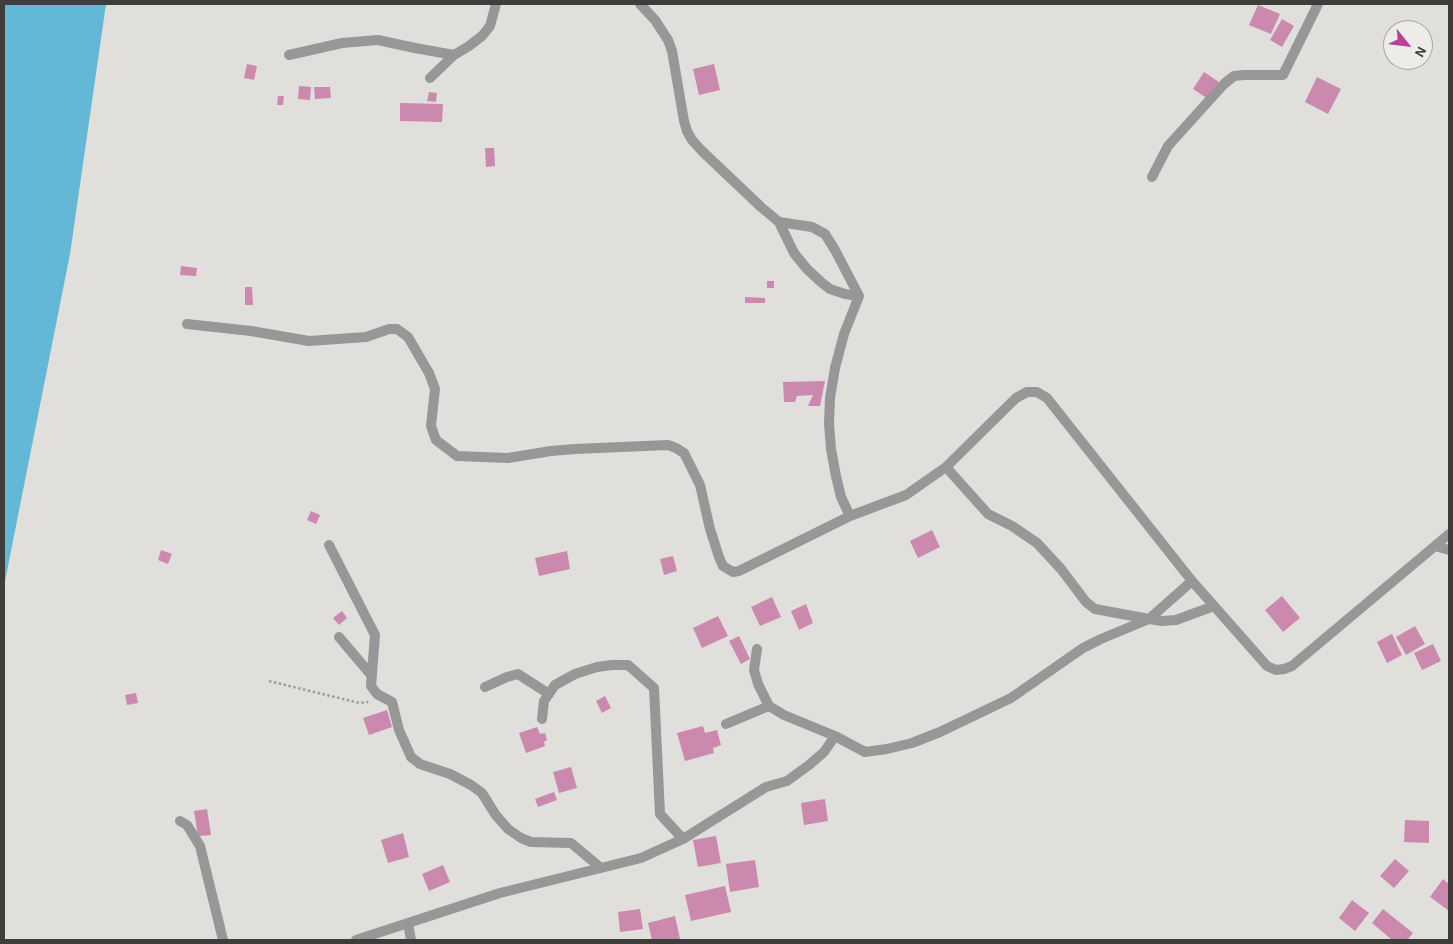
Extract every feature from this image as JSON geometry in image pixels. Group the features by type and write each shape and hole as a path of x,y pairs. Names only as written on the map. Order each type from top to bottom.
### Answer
{"street":[{"path":"430,78 454,55 469,46 490,26 496,4"},
{"path":"640,4 655,20 668,40 672,51 684,121 692,140 760,208 779,222 812,227 826,234 836,250 858,296 844,334 835,368 830,398 829,424 836,476 841,497 850,516"},
{"path":"1152,177 1168,146 1224,84 1234,76 1283,75 1318,4"},
{"path":"289,56 342,43 378,40 454,55"},
{"path":"779,222 794,253 807,269 830,289 858,296"},
{"path":"187,324 252,331 309,341 366,337 389,328 397,329 408,337 429,373 435,390 431,426 436,440 457,456 508,458 575,449 668,445 676,448 684,453 700,485 710,529 723,566 733,572 739,571 850,516 906,495 946,467 1016,398 1027,392 1038,392 1047,398 1192,581 1267,666 1276,670 1292,666 1449,534"},
{"path":"946,467 988,514 1012,526 1037,543 1061,569 1086,602 1095,609 1162,621 1176,620 1214,606"},
{"path":"329,546 375,635 371,686 376,694 392,702 399,730 411,757 420,764 450,774 471,785 482,794 508,829 521,838 531,842 571,843 601,868"},
{"path":"1435,546 1449,550"},
{"path":"757,649 754,670 758,684 769,706 784,715 834,736 865,752 887,750 940,732 1011,698 1083,648 1149,619 1192,581"},
{"path":"339,637 372,676"},
{"path":"542,719 544,701 555,685 597,666 628,665 654,688 660,814 683,839"},
{"path":"485,687 507,676 518,674 549,694"},
{"path":"726,724 769,706"},
{"path":"356,940 500,893 641,858 683,839 766,787 787,781 824,752 834,736"},
{"path":"180,820 188,825 200,846 223,940"},
{"path":"408,923 411,940"}],"path":[{"path":"269,681 360,702 371,701 376,694"}],"water":[{"path":"4,4 106,4 70,254 4,586"}],"building":[{"path":"1258,5 1280,14 1271,34 1249,25"},
{"path":"1282,19 1294,26 1282,47 1270,40"},
{"path":"247,64 257,66 254,80 244,78"},
{"path":"714,64 720,90 699,95 693,69"},
{"path":"1204,72 1219,82 1208,99 1193,89"},
{"path":"1317,77 1341,89 1328,114 1305,102"},
{"path":"299,86 311,87 310,100 298,99"},
{"path":"314,87 330,87 331,98 315,99"},
{"path":"429,92 437,93 436,102 427,101"},
{"path":"278,96 284,96 283,105 277,105"},
{"path":"400,103 443,104 442,122 400,121"},
{"path":"485,148 494,148 495,166 486,167"},
{"path":"181,266 197,268 196,276 180,275"},
{"path":"767,281 774,281 774,288 767,288"},
{"path":"245,287 252,287 253,305 245,305"},
{"path":"745,297 765,298 765,303 745,303"},
{"path":"825,381 820,406 808,406 813,395 797,396 795,402 784,402 783,382"},
{"path":"311,511 320,515 316,524 307,520"},
{"path":"932,530 940,547 918,558 910,541"},
{"path":"161,550 172,554 168,564 158,560"},
{"path":"567,551 570,569 539,576 535,558"},
{"path":"673,556 677,571 664,575 660,559"},
{"path":"1282,596 1300,618 1283,632 1265,610"},
{"path":"772,597 781,617 760,626 751,607"},
{"path":"806,604 813,623 799,630 791,611"},
{"path":"342,611 347,618 339,625 333,618"},
{"path":"718,616 728,636 702,648 693,628"},
{"path":"1415,626 1425,644 1406,655 1396,637"},
{"path":"1392,634 1402,655 1387,663 1377,642"},
{"path":"739,636 750,659 741,664 729,641"},
{"path":"1433,644 1441,661 1422,670 1414,653"},
{"path":"136,693 138,703 127,705 125,695"},
{"path":"605,696 611,708 602,713 596,701"},
{"path":"387,710 392,727 369,735 363,718"},
{"path":"703,726 705,733 717,730 721,745 713,748 714,753 685,761 677,733"},
{"path":"537,727 540,734 545,733 547,740 544,742 545,746 526,753 519,733"},
{"path":"571,767 577,788 559,793 553,772"},
{"path":"554,792 557,800 538,807 535,799"},
{"path":"825,799 828,821 804,825 801,803"},
{"path":"207,809 211,835 198,836 194,811"},
{"path":"1405,820 1429,821 1429,843 1404,842"},
{"path":"403,833 409,857 388,863 381,840"},
{"path":"716,836 721,863 698,867 693,840"},
{"path":"1395,859 1409,871 1394,888 1380,876"},
{"path":"755,860 759,887 730,892 726,864"},
{"path":"443,865 450,882 429,891 422,874"},
{"path":"1443,879 1449,884 1449,911 1430,897"},
{"path":"725,886 731,912 691,921 685,895"},
{"path":"1352,900 1369,913 1355,931 1339,918"},
{"path":"640,909 643,929 620,932 618,912"},
{"path":"1383,909 1413,933 1407,940 1392,940 1372,923"},
{"path":"675,916 680,939 652,940 648,923"}]}
